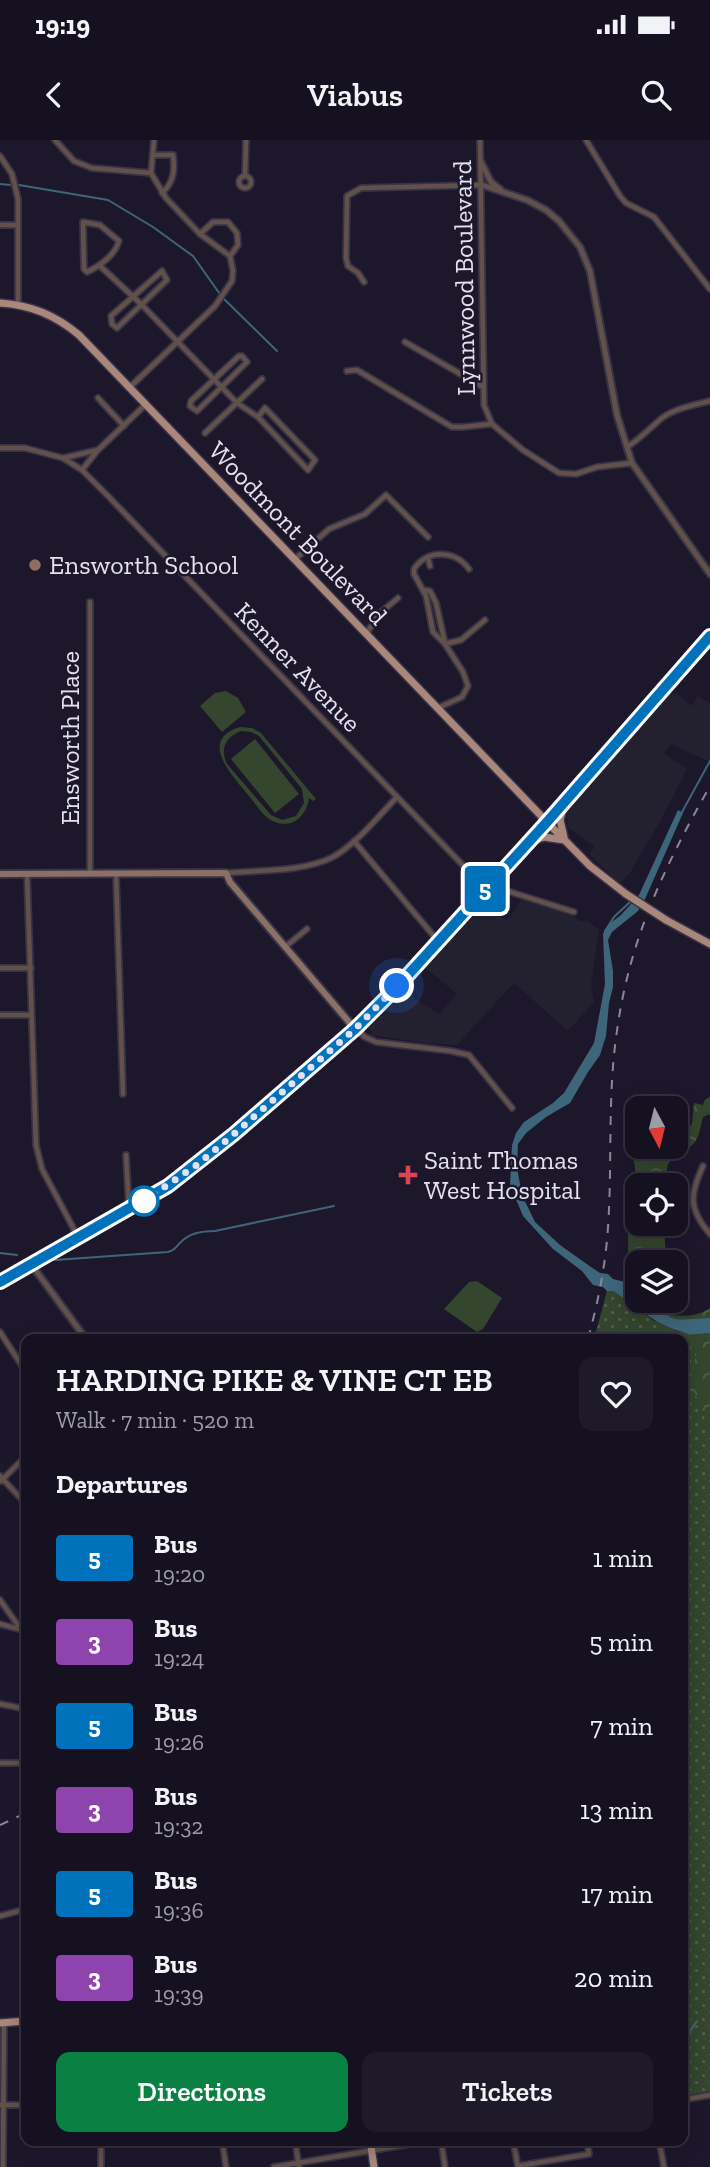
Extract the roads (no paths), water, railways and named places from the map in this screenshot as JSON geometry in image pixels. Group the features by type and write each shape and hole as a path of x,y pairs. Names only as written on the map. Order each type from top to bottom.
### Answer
{"main road":[{"name":"Woodmont Boulevard","path":"0,303 18,304 44,312 79,335 590,866 613,885 666,920 710,944"},
{"path":"0,1282 168,1186 198,1164 355,1029 547,822 710,636"},
{"path":"525,846 544,838 566,841 560,821 565,802"},
{"path":"0,874 226,873 230,882 355,1029"},
{"path":"2,2023 21,2021"},
{"path":"371,2146 374,2167"}],"street":[{"path":"55,140 74,161 92,168 151,173"},
{"path":"130,387 215,306 232,281 233,271 230,256 200,234 162,192 151,173 154,140"},
{"path":"245,176 246,140"},
{"name":"Lynnwood Boulevard","path":"480,140 484,405 492,424 523,450 559,474 576,474 597,467 632,463"},
{"path":"586,140 626,203 654,217 710,289"},
{"path":"153,155 173,155 173,178 162,192"},
{"path":"0,156 12,174 18,199 18,304"},
{"path":"481,162 491,182 506,193"},
{"path":"364,282 348,266 346,258 347,196 361,188 482,185 527,200 559,220 571,233 586,258 617,415 632,463 710,574"},
{"path":"83,222 100,225 119,241 118,246 100,266 87,272 84,269 83,222"},
{"path":"200,234 213,222 228,222 233,226 238,240 235,252 230,256"},
{"path":"0,225 18,225"},
{"path":"100,266 141,304 237,403 258,417 308,470 315,460 265,408 258,417"},
{"path":"162,271 167,280 117,328 111,316 133,297 162,271"},
{"path":"405,342 484,388"},
{"path":"239,356 247,362 197,411 192,409 191,401 214,379 239,356"},
{"path":"347,371 357,370 452,427 492,424"},
{"path":"205,433 262,379"},
{"path":"98,398 124,426"},
{"path":"627,447 664,417 690,405 710,401"},
{"path":"82,470 97,450 146,405"},
{"path":"0,448 25,448 63,458 97,450"},
{"name":"Kenner Avenue","path":"63,458 82,470 479,882 573,912"},
{"path":"294,560 329,529 365,513 386,495 428,537"},
{"path":"469,569 451,555 439,554 420,562 413,570 424,590 432,630 439,640 445,643 461,640 485,620"},
{"path":"428,558 430,566"},
{"path":"424,590 430,591 436,603 445,643 463,672 468,686 462,697 438,709"},
{"path":"366,634 380,613 398,598"},
{"name":"Ensworth Place","path":"90,603 90,873"},
{"path":"226,873 315,864 333,856 354,841 396,798"},
{"path":"354,841 438,942"},
{"path":"27,874 34,1114 38,1159 78,1238"},
{"path":"116,874 122,1094"},
{"path":"285,947 307,929"},
{"path":"0,968 31,968"},
{"path":"0,1015 32,1015"},
{"path":"355,1029 376,1042 469,1055 512,1108"},
{"path":"126,1155 127,1202 130,1210"},
{"path":"703,1166 693,1187 694,1208 700,1222 710,1234"},
{"path":"31,1264 82,1334"},
{"path":"0,1332 21,1365"},
{"path":"21,1461 1,1479 21,1499"},
{"path":"0,1601 20,1628"},
{"path":"0,1624 20,1628"},
{"path":"0,1704 21,1708"},
{"path":"0,1762 21,1763"},
{"path":"0,1916 21,1910"},
{"path":"2,2023 3,2167"},
{"path":"688,2099 710,2095"},
{"path":"2,2105 21,2105"},
{"path":"101,2167 102,2146"},
{"path":"223,2146 226,2167"},
{"path":"296,2146 298,2165"},
{"path":"274,2167 400,2146"},
{"path":"442,2146 445,2167"},
{"path":"514,2146 518,2166 589,2154 588,2146"},
{"path":"660,2146 664,2167"}],"water":[{"path":"678,810 683,813 645,899 638,911 612,932 608,940 613,987 606,1036 600,1055 570,1103 526,1133 518,1144 517,1168 522,1195 535,1222 560,1245 600,1273 625,1282 625,1299 613,1291 593,1285 582,1271 553,1249 523,1216 510,1185 512,1145 516,1133 524,1122 564,1093 594,1043 605,984 603,934 608,925 639,895"},
{"path":"645,1313 663,1313 682,1320 710,1318 710,1333 689,1334"}],"waterway":[{"path":"0,184 11,185"},
{"path":"19,185 108,200 153,227 193,256 222,297 277,351"},
{"path":"682,812 710,761"},
{"path":"605,931 614,917 631,901"},
{"path":"55,1260 168,1252 185,1238 197,1233 334,1206"},
{"path":"0,1253 17,1255"},
{"path":"688,2034 697,2021"}],"railway":[{"path":"589,1334 600,1289 607,1240 613,1063 629,970 663,877 710,786"},
{"path":"0,1825 21,1815"}],"place":[{"name":"Ensworth School","path":"35,565"},
{"name":"Saint Thomas West Hospital","path":"408,1175"}]}
